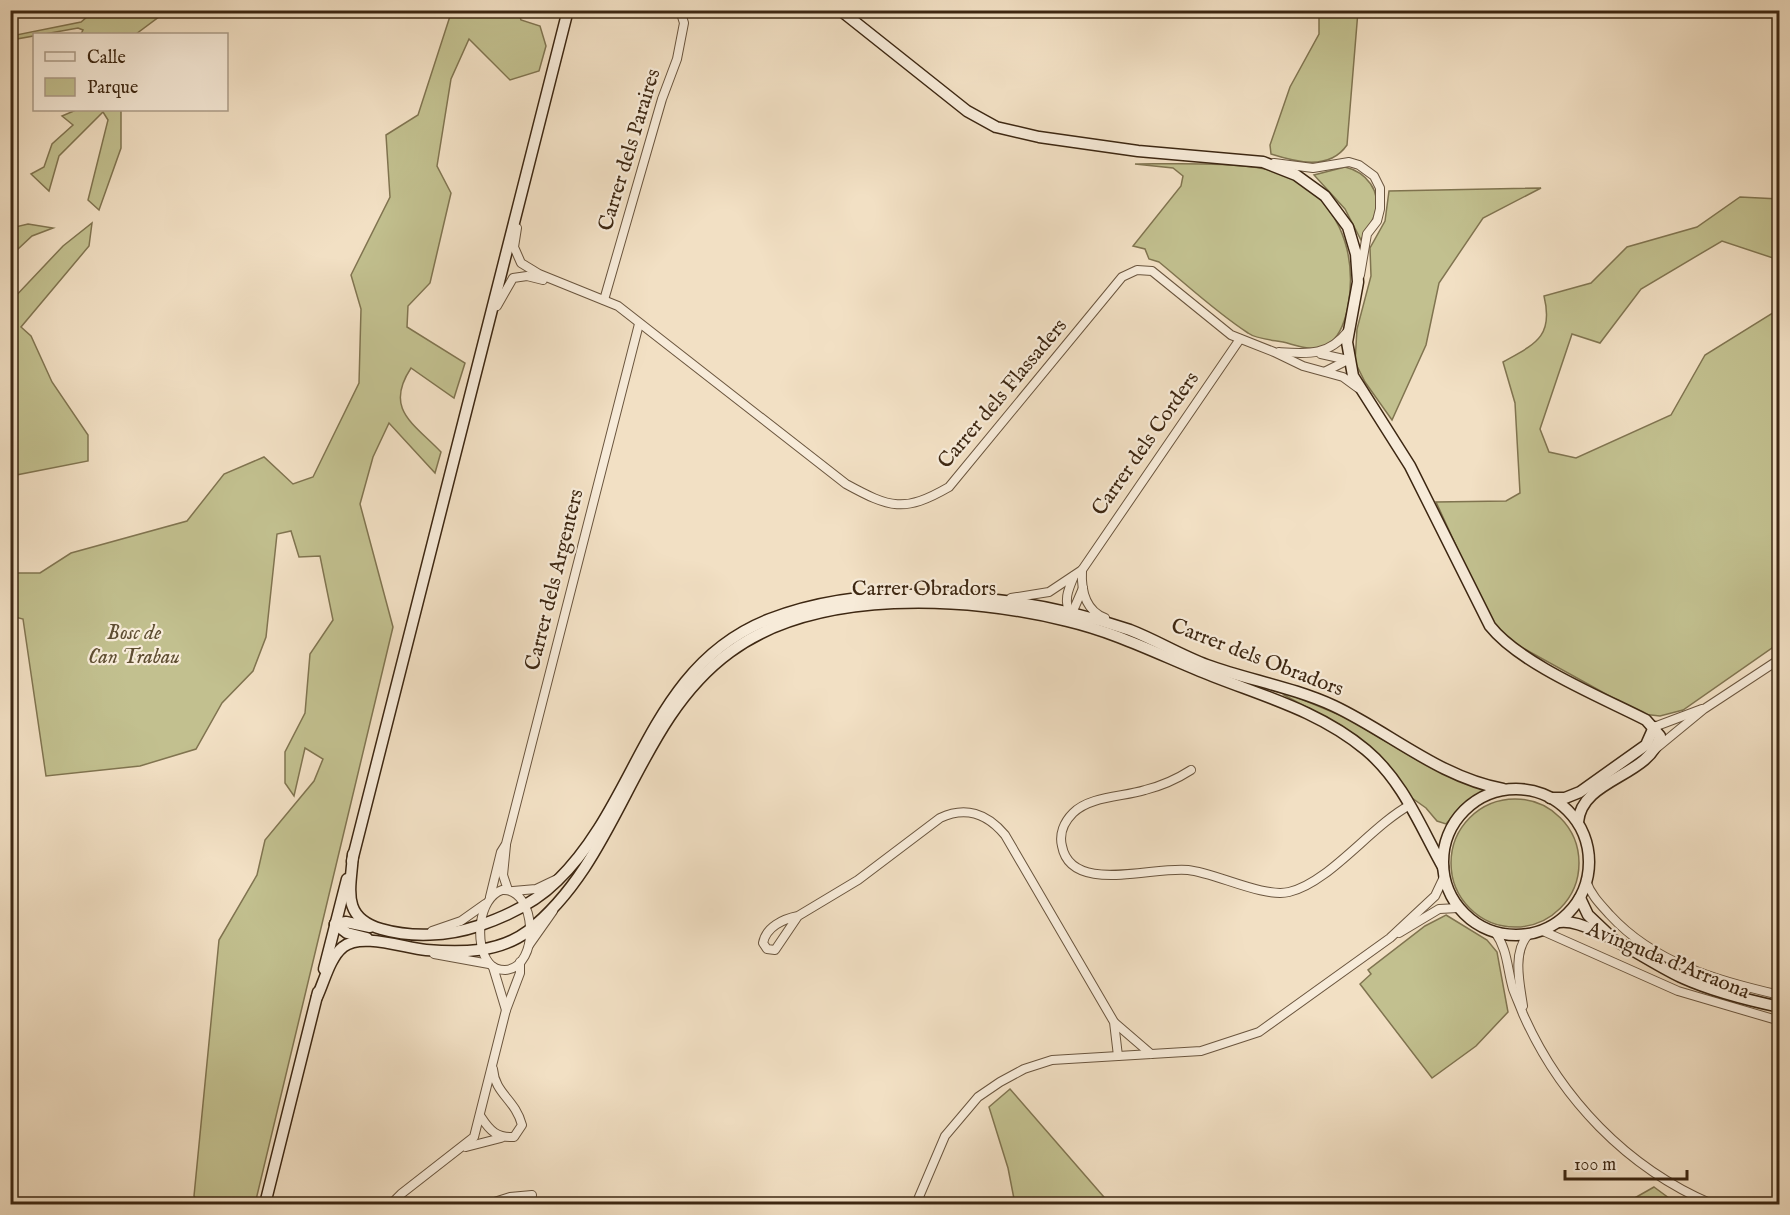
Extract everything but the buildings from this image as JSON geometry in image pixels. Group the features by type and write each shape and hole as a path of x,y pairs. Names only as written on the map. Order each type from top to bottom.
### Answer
{"main road":[{"path":"266,1204 568,10"},
{"path":"840,10 967,111 996,127 1039,137 1138,151 1263,162 1303,178 1333,204 1348,227 1354,242 1358,282 1348,331 1348,360 1359,389 1410,466 1483,614 1498,636 1527,658 1654,727 1660,736 1653,751 1587,798 1579,810 1578,822"},
{"name":"Carrer dels Obradors","path":"753,628 760,628 803,611 942,601 949,597"},
{"name":"Carrer dels Obradors","path":"335,924 347,933 425,950 483,950 507,943 530,930 554,907 584,868 658,720 694,672 706,660 753,628 800,608 840,600 949,597 991,599 1068,612 1128,630 1203,668 1318,699 1345,712 1432,763 1469,780 1503,789"},
{"name":"Carrer Obradors","path":"614,807 685,695 717,662 762,630 830,609 912,604 1006,609 1069,621 1143,646 1306,711 1340,729 1369,752 1396,781 1444,872"},
{"name":"Carrer dels Obradors","path":"694,672 699,672 709,664 717,662 723,651 739,640 743,633"},
{"path":"685,695 686,686 694,678 694,672"},
{"path":"658,720 662,720 669,710 673,711"},
{"name":"Carrer dels Obradors","path":"652,746 658,720"},
{"path":"1550,798 1565,798 1580,792 1646,745 1654,727"},
{"path":"1503,789 1529,790 1550,798 1571,813 1586,840 1590,860 1580,898 1558,922 1543,931 1527,935 1495,933 1475,923 1458,908 1444,872 1445,843 1461,813 1483,797 1503,789"},
{"name":"Carrer dels Obradors","path":"335,924 346,922 379,929 422,934 447,934 482,924 524,904 560,878 614,807"},
{"name":"Carrer dels Obradors","path":"353,854 351,909 357,916 379,929"},
{"path":"1580,898 1588,915 1616,942"},
{"path":"1558,922 1579,924 1616,942"},
{"name":"Carrer dels Obradors","path":"317,997 334,959 344,946 355,941 376,941"},
{"name":"Avinguda d'Arraona","path":"1616,942 1648,961 1699,985 1779,1007"}],"street":[{"name":"Carrer dels Paraires","path":"604,300 662,99 677,59 684,23 680,10"},
{"path":"1263,162 1313,168 1349,162 1359,165 1374,176 1380,188 1380,209 1377,221 1367,234 1358,282"},
{"name":"Carrer dels Flassaders","path":"521,195 514,247 516,257 521,263 539,274 618,306 846,484 877,501 903,506 925,501 949,487 1122,278 1137,270 1152,271 1231,335 1303,366 1342,377 1359,389"},
{"name":"Carrer dels Flassaders","path":"488,328 501,297 513,278 527,276 568,285"},
{"name":"Carrer dels Argenters","path":"483,950 482,924 506,844 639,324"},
{"path":"1319,353 1330,348 1348,331"},
{"name":"Carrer dels Corders","path":"1068,612 1067,593 1078,572 1240,339"},
{"name":"Carrer dels Flassaders","path":"1274,352 1319,353 1348,360"},
{"path":"1326,371 1348,360"},
{"path":"1078,572 1085,601 1097,615 1128,630"},
{"name":"Carrer dels Corders","path":"991,599 1026,598 1049,592 1078,572"},
{"path":"1006,609 1015,606 1058,615 1073,611 1083,588"},
{"path":"1068,612 1073,619 1134,638 1143,646"},
{"path":"1653,751 1704,709 1779,659"},
{"path":"1654,727 1704,709"},
{"path":"1191,770 1156,787 1091,802 1073,812 1062,829 1061,842 1069,863 1088,875 1188,870 1269,891 1289,892 1311,882 1376,828 1410,805"},
{"path":"798,916 789,927 779,947 775,950 767,948 763,943 770,928 788,918 798,916 858,880 940,818 951,813 979,813 989,819 1005,835 1114,1022 1151,1054"},
{"name":"Carrer dels Argenters","path":"506,844 503,875 510,891"},
{"path":"1390,938 1435,896 1444,872"},
{"path":"510,891 536,888 560,878"},
{"name":"Avinguda d'Arraona","path":"1586,881 1591,893 1614,919 1653,951 1704,975 1779,995"},
{"path":"510,891 524,904 530,930 528,946"},
{"name":"Carrer dels Obradors","path":"422,934 461,921 488,900 510,891"},
{"path":"393,1204 401,1194 474,1137 481,1117 506,1010 520,973 520,963 528,946 554,907"},
{"path":"916,1204 945,1137 987,1091 1024,1069 1052,1060 1215,1049 1259,1032 1390,938 1439,909 1458,908"},
{"name":"Avinguda d'Arraona","path":"1543,931 1678,991 1779,1021"},
{"path":"1495,933 1506,954 1513,988 1524,1016 1551,1068 1601,1129 1632,1156 1665,1180 1712,1204"},
{"path":"1524,1016 1519,958 1523,940 1527,935"},
{"name":"Carrer dels Obradors","path":"425,950 439,956 510,969 520,963"},
{"path":"483,950 506,1010"},
{"path":"1114,1022 1118,1056"},
{"path":"464,1147 514,1137 522,1125 518,1109 498,1088 493,1061"},
{"path":"481,1117 488,1129 501,1138"},
{"path":"488,1204 510,1197 532,1195"}],"green space":[{"name":"Bosc de Can Trabau","path":"452,10 518,11 521,20 540,26 546,46 539,71 510,80 469,39 451,79 437,166 451,193 430,283 408,306 407,327 465,363 454,398 411,368 403,382 400,394 405,414 441,452 435,473 389,423 373,457 360,504 393,627 255,1204 200,1204 194,1196 219,940 257,875 265,840 314,781 323,759 305,748 294,796 285,783 285,752 305,713 310,654 333,620 320,556 299,557 291,531 277,534 266,637 253,671 222,703 196,749 140,766 46,776 23,619 11,616 11,573 40,573 71,553 187,521 224,474 264,457 293,484 313,477 359,383 361,309 351,275 390,197 386,135 418,115"},
{"path":"81,11 156,11 160,16 137,33 82,33 83,30 78,28 50,33 33,33 33,36 11,40 11,36 81,22 88,16"},
{"path":"1319,11 1358,11 1347,145 1331,158 1301,162 1271,154 1270,145 1290,87 1319,34"},
{"path":"74,111 121,111 121,148 99,210 88,200 108,120 103,112 59,156 49,191 31,174 44,167 52,144 73,125 62,116"},
{"path":"1135,164 1209,164 1266,169 1300,183 1316,195 1329,210 1339,227 1350,265 1348,307 1339,334 1332,342 1316,348 1251,335 1214,308 1159,262 1149,259 1145,249 1133,246 1181,186 1183,176 1173,168"},
{"path":"1345,167 1366,178 1376,198 1375,214 1361,240 1345,209 1314,175"},
{"path":"1541,188 1483,218 1439,283 1426,345 1392,420 1365,382 1355,362 1357,329 1371,276 1370,248 1385,221 1389,191"},
{"path":"1740,197 1779,199 1779,260 1722,241 1641,289 1600,343 1572,334 1540,429 1549,452 1576,458 1671,415 1705,355 1779,309 1779,643 1683,710 1660,716 1642,714 1505,638 1487,613 1436,502 1506,501 1520,493 1515,403 1503,362 1533,344 1544,330 1546,310 1544,296 1591,283 1627,247 1697,227"},
{"path":"92,223 89,246 21,327 31,336 52,382 88,435 88,461 11,476 11,301 63,246"},
{"path":"28,224 53,228 32,236 18,249 11,243 11,228"},
{"path":"1289,694 1347,718 1419,761 1485,791 1462,805 1446,824 1437,821 1426,808 1412,798 1368,745 1343,727 1284,695"},
{"path":"1515,799 1539,804 1560,818 1574,839 1579,863 1574,887 1560,908 1539,922 1515,927 1491,922 1470,908 1456,887 1451,863 1456,839 1470,818 1491,804"},
{"path":"1446,915 1487,940 1497,952 1508,1012 1476,1046 1432,1078 1360,984 1371,974 1368,970 1425,926"},
{"path":"1010,1089 1110,1204 1015,1204 1008,1168 989,1107"},
{"path":"1654,1187 1677,1204 1624,1204"}]}
